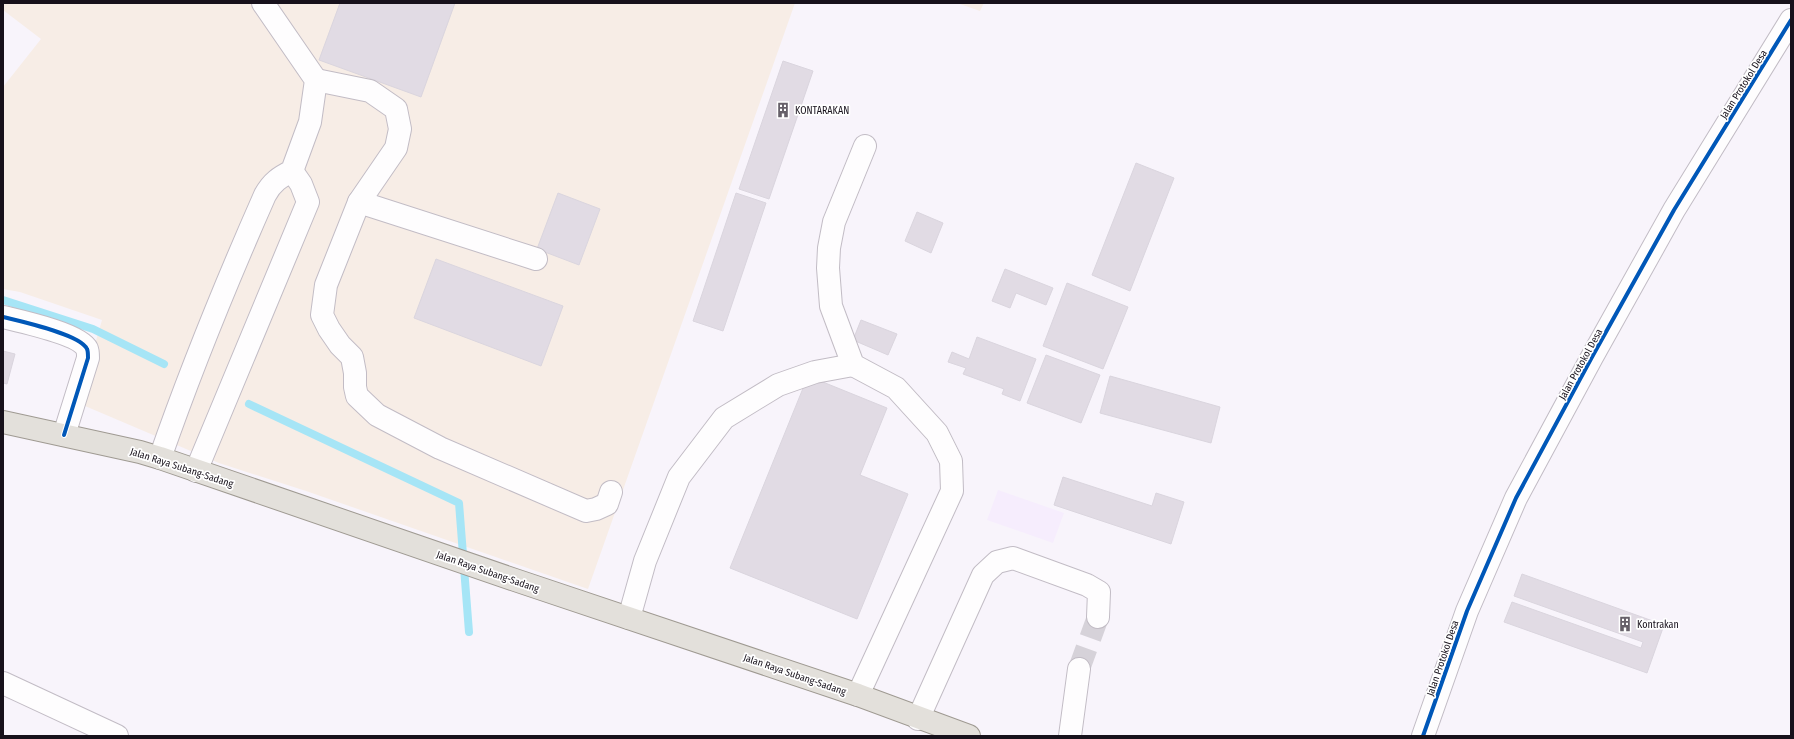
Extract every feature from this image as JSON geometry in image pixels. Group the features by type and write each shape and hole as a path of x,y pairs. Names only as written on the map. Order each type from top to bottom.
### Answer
{"main road":[{"name":"Jalan Raya Subang-Sadang","path":"3,422 160,458 408,544 858,695 918,719 969,736"}],"street":[{"path":"160,458 179,403 239,253 262,201 270,185 278,178 292,171 310,122 316,80 263,3"},
{"name":"Jalan Protokol Desa","path":"1423,736 1467,611 1516,498 1674,210 1791,20"},
{"path":"316,80 370,91 396,109 400,129 396,148 359,202 326,285 322,315 329,329 340,345 352,357 355,373 355,387 358,396 377,415 440,448 586,511 596,509 607,504 611,492"},
{"path":"853,365 831,306 828,268 829,248 834,222 865,146"},
{"path":"196,471 308,202 301,184 292,171"},
{"path":"359,202 536,259"},
{"path":"3,317 60,333 78,341 86,348 88,358 64,435"},
{"path":"629,618 645,561 679,477 724,418 778,385 815,372 853,365 896,388 937,433 951,461 952,476 952,492 858,695"},
{"path":"918,719 983,575 998,562 1013,558 1087,585 1099,592 1098,617"},
{"path":"1070,736 1079,669"},
{"path":"3,683 116,736"}],"shaded area":[{"path":"3,3 795,3 588,589 306,491 219,463 78,403 102,320 20,292 3,289 3,87 41,39 3,10"},
{"path":"957,3 984,3 980,11"},
{"path":"998,490 1064,513 1053,543 987,520"}],"building":[{"path":"340,3 455,3 421,97 319,60"},
{"name":"KONTARAKAN","path":"783,61 813,71 769,199 739,189"},
{"path":"1136,163 1174,178 1130,291 1092,275"},
{"path":"558,193 600,209 579,265 537,249"},
{"path":"736,193 766,203 723,331 693,321"},
{"path":"917,212 943,223 931,253 905,241"},
{"path":"436,259 563,306 541,366 414,318"},
{"path":"1005,269 1053,288 1046,305 1016,293 1010,308 992,301"},
{"path":"1067,283 1128,307 1103,369 1043,346"},
{"path":"861,320 897,334 888,355 853,340"},
{"path":"977,337 1036,359 1020,401 1002,394 1004,389 963,374 966,368 948,362 952,352 969,359"},
{"path":"3,351 15,354 7,384 3,383"},
{"path":"1046,355 1100,375 1081,423 1027,403"},
{"path":"808,376 887,408 860,475 908,494 857,619 730,568"},
{"path":"1110,376 1220,407 1211,443 1100,413"},
{"path":"1063,477 1152,506 1156,493 1184,502 1171,544 1054,505"},
{"name":"Kontrakan","path":"1522,574 1664,625 1647,673 1504,622 1512,602 1641,648 1643,642 1514,596"}],"waterway":[{"path":"3,300 93,329 164,364"},
{"path":"249,404 459,503 469,632"}],"tunnel":[{"path":"1079,669 1098,617"}],"cycle path":[{"path":"1423,736 1467,611 1516,498 1674,210 1791,20"},
{"path":"3,317 62,333 82,343 87,349 88,358 64,435"}],"place":[{"name":"KONTARAKAN","path":"783,110"},
{"name":"Kontrakan","path":"1625,624"}]}
